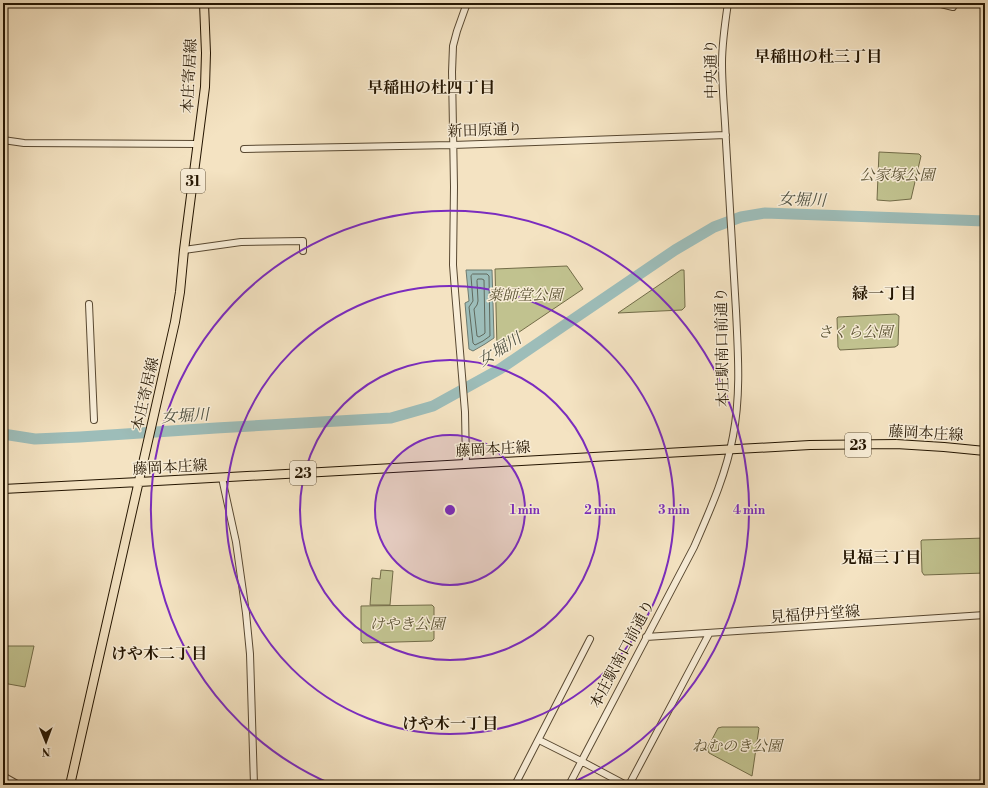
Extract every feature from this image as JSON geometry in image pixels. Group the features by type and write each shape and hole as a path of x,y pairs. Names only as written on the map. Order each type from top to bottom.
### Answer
{"main road":[{"name":"本庄寄居線","path":"70,785 175,322 205,87 206,53 204,3"},
{"name":"藤岡本庄線","path":"3,489 810,445 896,444 985,451"}],"street":[{"path":"466,464 466,432 454,278 452,72 453,46 467,3"},
{"name":"中央通り","path":"726,135 722,64 723,32 728,3"},
{"path":"938,3 953,7"},
{"name":"新田原通り","path":"244,149 453,145 726,135"},
{"name":"本庄駅南口前通り","path":"569,785 694,547 719,488 730,450 736,416 738,372 726,135"},
{"path":"3,140 24,143 198,144"},
{"path":"184,250 241,242 303,241 303,251"},
{"path":"89,304 94,420"},
{"path":"222,478 236,542 246,614 250,654 254,785"},
{"name":"見福伊丹堂線","path":"646,637 985,616"},
{"path":"539,740 628,785 709,634"},
{"path":"515,785 590,639"},
{"path":"3,776 19,785"}],"green space":[{"name":"公家塚公園","path":"879,152 919,154 921,156 911,199 890,201 877,200"},
{"name":"薬師堂公園","path":"567,266 583,289 497,347 495,269"},
{"path":"681,270 684,270 685,307 682,310 618,313"},
{"name":"さくら公園","path":"896,314 899,316 898,345 895,347 840,350 838,347 838,317"},
{"path":"985,538 985,573 924,575 922,572 922,540"},
{"path":"381,570 393,571 390,605 370,605 372,578 380,579"},
{"name":"けやき公園","path":"432,605 434,607 434,639 432,641 363,643 361,641 361,606"},
{"path":"3,646 34,646 25,687 3,683"},
{"name":"ねむのき公園","path":"718,728 759,728 752,776 709,753 707,749"}],"water":[{"path":"466,270 492,270 494,338 473,351 469,349 465,303 469,301"}],"waterway":[{"name":"女堀川","path":"3,434 35,439 391,418 433,406 500,369 675,250 714,227 741,217 765,213 985,221"}],"district":[{"name":"早稲田の杜三丁目","path":"818,56"},
{"name":"早稲田の杜四丁目","path":"431,87"},
{"name":"緑一丁目","path":"884,293"},
{"name":"見福三丁目","path":"881,557"},
{"name":"けや木二丁目","path":"159,653"},
{"name":"けや木一丁目","path":"450,723"}]}
